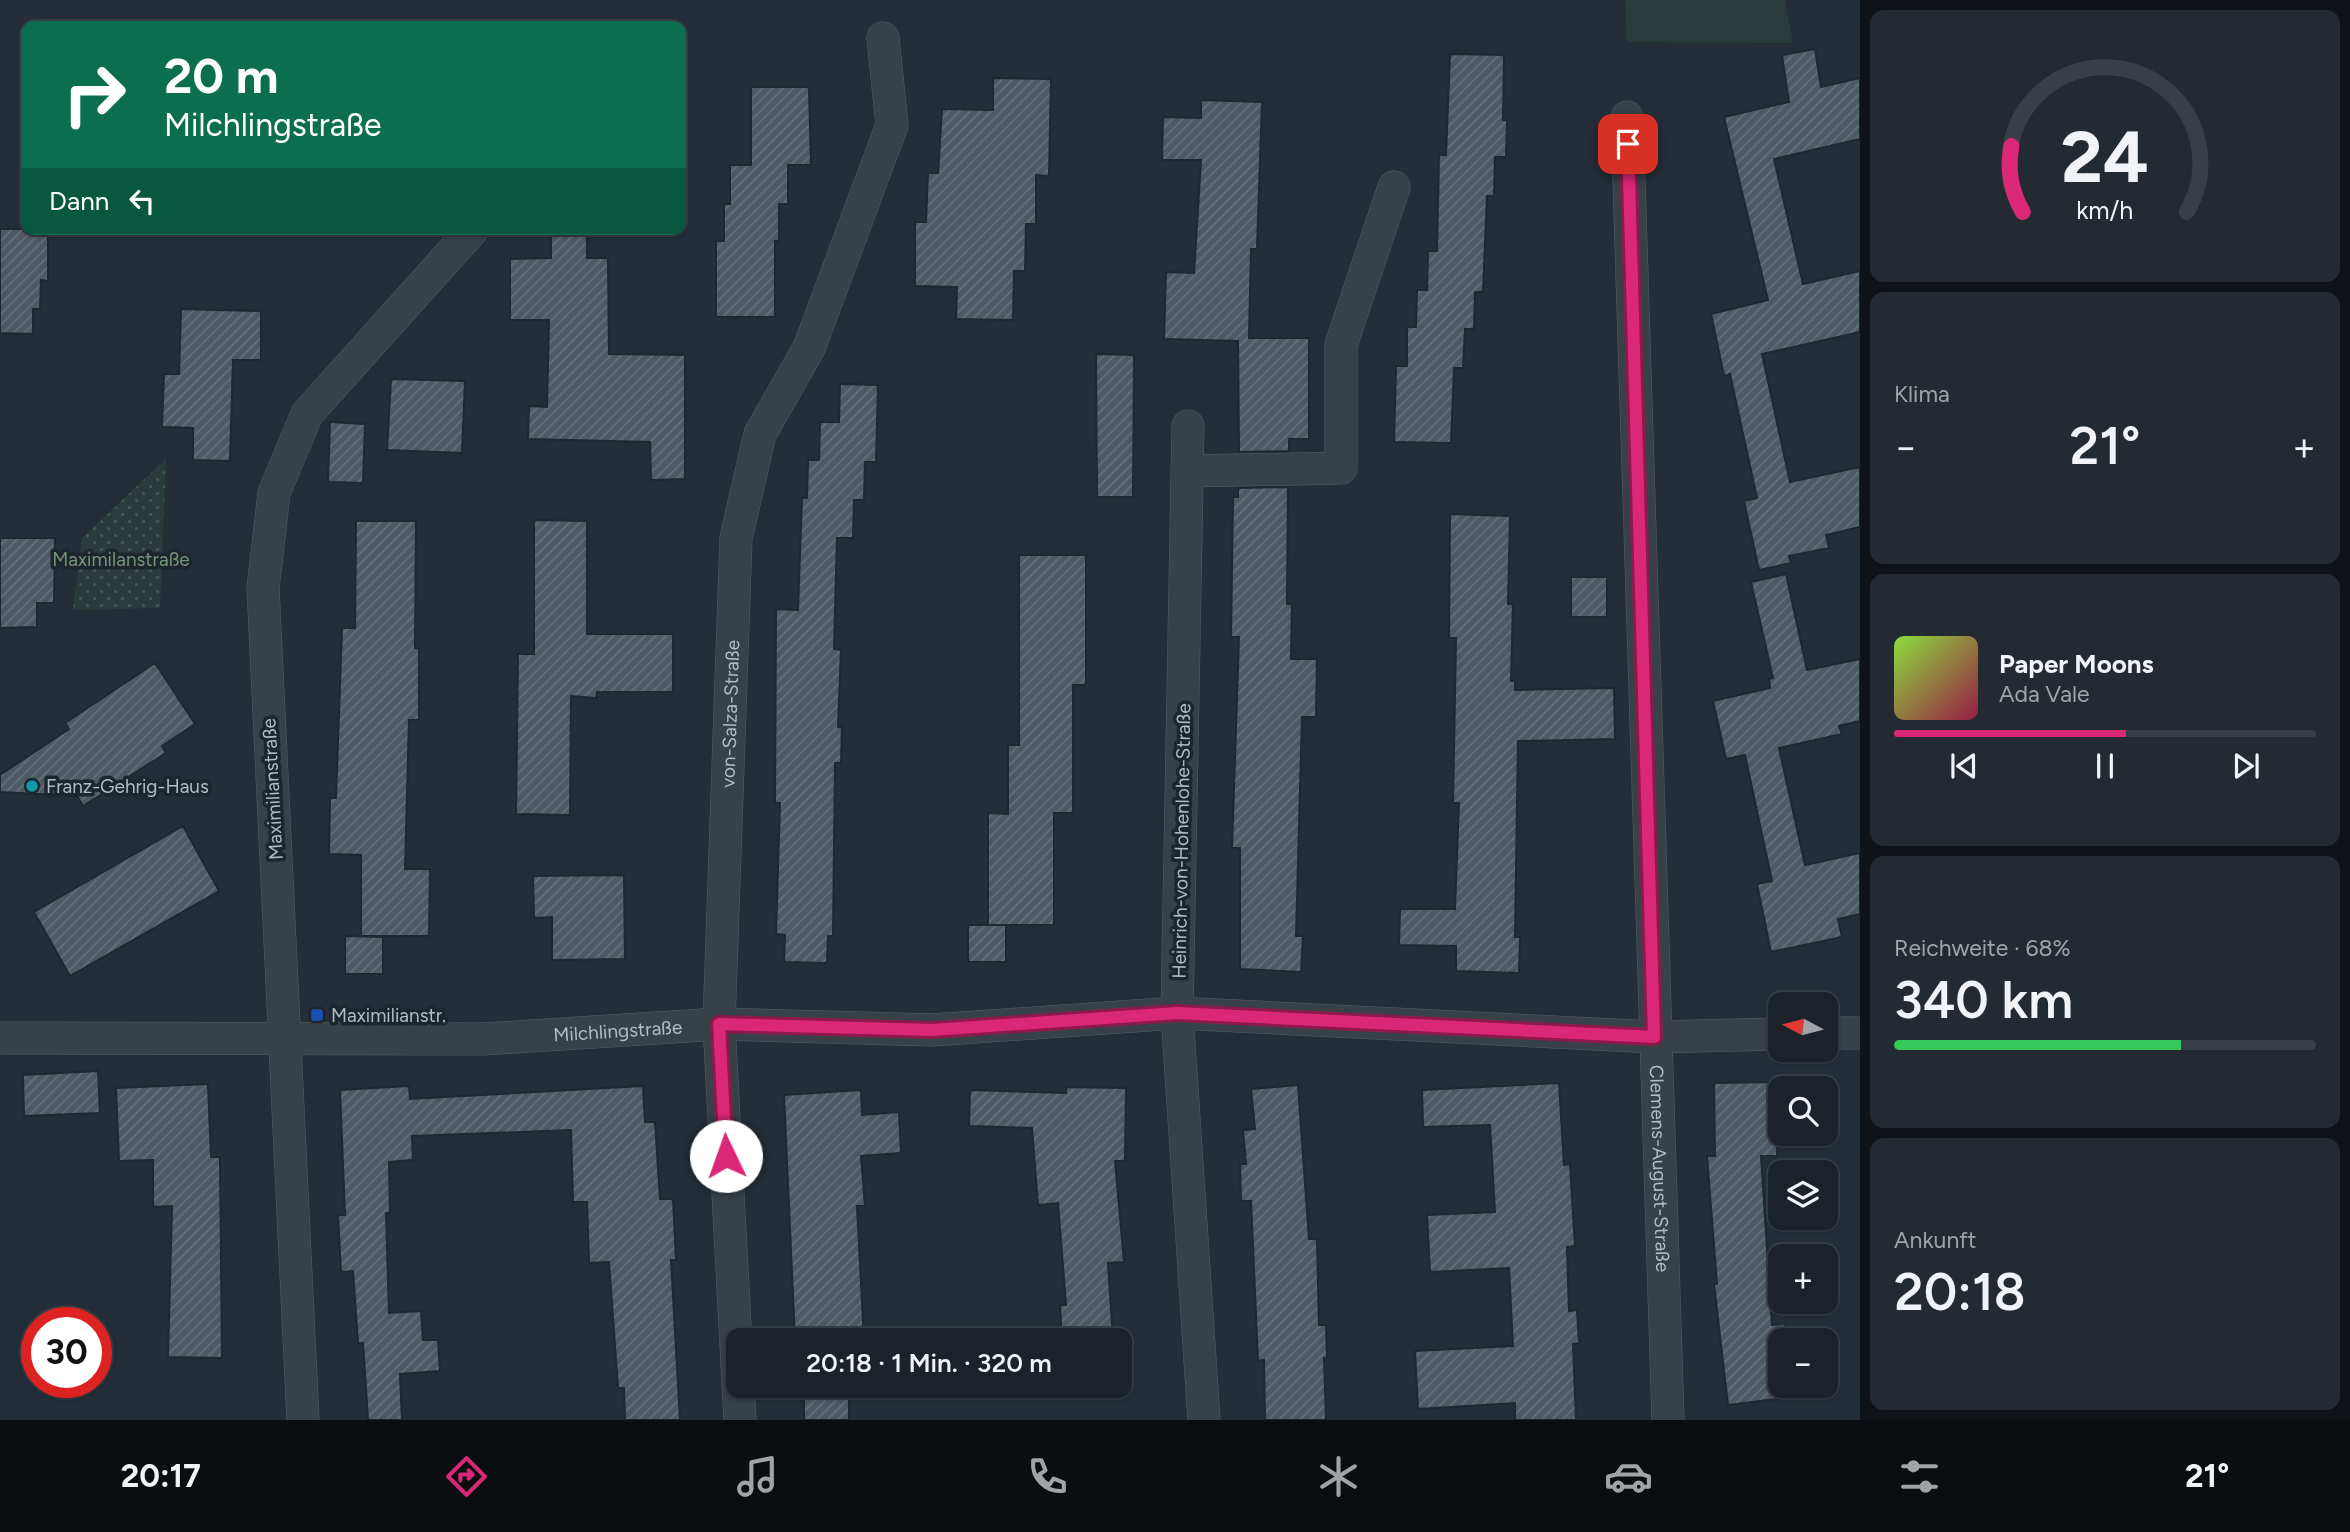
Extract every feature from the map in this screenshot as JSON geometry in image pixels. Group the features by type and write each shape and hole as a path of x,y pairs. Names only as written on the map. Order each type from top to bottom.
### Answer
{"street":[{"name":"von-Salza-Straße","path":"740,1420 719,1024 736,538 760,434 809,348 892,125 883,38"},
{"name":"Clemens-August-Straße","path":"1627,117 1668,1420"},
{"path":"1188,471 1341,468 1341,345 1394,187"},
{"name":"Maximilianstraße","path":"303,1420 263,588 274,493 307,414 468,235"},
{"name":"Heinrich-von-Hohenlohe-Straße","path":"1188,426 1177,1013 1204,1420"},
{"name":"Milchlingstraße","path":"0,1038 484,1039 719,1024 932,1030 1177,1013 1654,1037 1768,1034"},
{"path":"1838,1033 1860,1033"}],"green space":[{"path":"1625,0 1785,0 1793,43 1627,42"},
{"name":"Maximilanstraße","path":"166,459 160,608 73,610 82,538"}],"building":[{"path":"1815,49 1821,87 1860,78 1860,139 1774,159 1803,284 1860,271 1860,332 1762,354 1790,482 1860,467 1860,527 1826,535 1829,548 1789,556 1791,563 1759,570 1744,501 1757,498 1730,374 1724,376 1711,314 1768,300 1724,117 1789,102 1782,55"},
{"path":"1450,54 1504,55 1503,120 1507,120 1506,157 1495,157 1494,196 1487,196 1483,292 1475,292 1474,329 1465,329 1463,368 1454,368 1451,443 1394,442 1396,366 1407,366 1407,327 1416,327 1417,290 1427,290 1428,251 1437,251 1439,155 1446,155"},
{"path":"993,78 1051,79 1049,176 1036,175 1036,224 1026,224 1025,271 1014,271 1013,320 956,319 957,287 915,286 915,222 926,222 928,173 938,173 942,109 993,110"},
{"path":"751,87 809,87 811,165 788,165 788,204 779,204 779,241 775,241 775,317 716,317 716,241 724,241 724,204 730,204 730,165 751,165"},
{"path":"1201,100 1262,102 1257,249 1251,249 1249,338 1309,338 1309,439 1289,439 1289,451 1239,452 1238,341 1164,339 1166,272 1194,273 1201,160 1162,160 1163,117 1201,118"},
{"path":"0,229 21,229 21,235 48,235 48,281 41,280 40,309 33,309 33,334 0,333"},
{"path":"551,235 587,235 587,258 608,258 609,354 685,355 685,479 651,480 650,442 528,439 529,406 547,407 549,320 510,320 510,259 551,258"},
{"path":"181,309 261,311 261,360 233,360 230,461 193,460 193,428 162,427 164,374 179,374"},
{"path":"1096,354 1134,355 1133,497 1097,497"},
{"path":"391,379 465,381 462,453 387,450"},
{"path":"840,384 878,385 876,462 865,462 864,500 854,500 853,538 837,538 834,649 841,650 838,727 842,727 841,763 835,763 833,936 828,936 827,963 784,962 785,935 776,934 780,803 775,803 776,609 798,610 802,498 807,498 808,460 819,460 820,422 839,422"},
{"path":"330,422 365,424 363,483 328,482"},
{"path":"1288,487 1287,604 1292,604 1291,659 1317,659 1316,717 1302,717 1296,936 1303,936 1301,972 1240,969 1240,848 1232,848 1239,637 1231,637 1233,497 1238,497 1238,488"},
{"path":"1450,514 1510,516 1508,604 1513,604 1511,681 1515,681 1515,690 1614,688 1615,739 1518,741 1515,937 1520,937 1519,973 1456,971 1456,946 1399,945 1400,909 1455,909 1459,803 1453,803 1456,638 1449,638"},
{"path":"534,520 587,521 587,634 673,634 673,692 597,692 596,698 571,696 570,815 516,814 518,654 534,654"},
{"path":"356,521 416,521 415,648 419,648 419,720 409,720 405,869 430,869 429,936 361,936 361,855 329,854 330,798 336,798 342,628 355,628"},
{"path":"0,538 55,538 54,603 37,603 37,627 0,628"},
{"path":"1019,555 1086,555 1086,685 1073,685 1073,813 1054,813 1054,925 988,925 988,813 1008,814 1008,745 1019,745"},
{"path":"1786,574 1807,670 1860,659 1860,721 1839,726 1842,734 1779,748 1805,865 1860,853 1860,914 1838,919 1842,937 1771,952 1757,884 1772,881 1745,755 1726,759 1713,701 1770,688 1769,679 1773,678 1751,582"},
{"path":"1571,577 1607,577 1607,617 1571,617"},
{"path":"155,663 195,724 162,746 166,753 83,806 77,796 0,792 0,775 69,729 65,723"},
{"path":"183,826 219,891 70,976 34,912"},
{"path":"624,875 625,959 552,960 552,917 534,918 533,876"},
{"path":"968,925 1006,925 1006,962 968,962"},
{"path":"345,936 383,937 383,974 345,974"},
{"path":"98,1071 100,1113 24,1116 23,1075"},
{"path":"1768,1082 1768,1146 1777,1146 1777,1156 1761,1156 1768,1264 1768,1314 1771,1314 1772,1325 1785,1324 1786,1328 1768,1328 1768,1398 1785,1398 1728,1405 1714,1284 1717,1284 1707,1156 1715,1156 1714,1083"},
{"path":"1559,1083 1564,1165 1570,1164 1575,1246 1567,1247 1569,1311 1577,1310 1579,1343 1573,1344 1576,1420 1515,1420 1515,1403 1418,1409 1415,1351 1513,1346 1509,1268 1430,1272 1427,1215 1495,1212 1490,1125 1423,1127 1422,1090"},
{"path":"208,1084 211,1157 220,1157 222,1358 168,1357 172,1206 153,1207 153,1160 119,1161 116,1088"},
{"path":"1298,1085 1309,1239 1317,1239 1319,1325 1326,1325 1326,1420 1265,1420 1264,1360 1258,1361 1251,1201 1241,1201 1240,1164 1246,1164 1243,1130 1255,1129 1251,1089"},
{"path":"409,1086 410,1099 643,1086 645,1122 655,1122 660,1199 673,1199 676,1260 671,1260 680,1420 625,1420 624,1388 618,1388 609,1262 589,1263 587,1202 573,1202 571,1130 412,1136 413,1160 389,1162 390,1213 386,1213 389,1313 421,1311 423,1340 438,1340 440,1371 400,1374 402,1420 368,1420 363,1343 358,1343 353,1271 341,1272 338,1215 345,1215 340,1090"},
{"path":"1066,1087 1126,1088 1125,1161 1115,1161 1124,1262 1108,1263 1112,1328 1061,1328 1060,1305 1066,1305 1058,1203 1038,1205 1032,1128 969,1126 970,1090 1066,1093"},
{"path":"861,1090 862,1115 899,1112 901,1153 861,1156 865,1206 857,1206 863,1328 794,1328 784,1095"},
{"path":"804,1398 849,1398 849,1420 804,1420"}],"place":[{"name":"Franz-Gehrig-Haus","path":"32,786"},
{"name":"Maximilianstr.","path":"317,1015"}],"route":[{"path":"726,1156 719,1024 932,1030 1177,1013 1654,1037 1628,144"}]}
